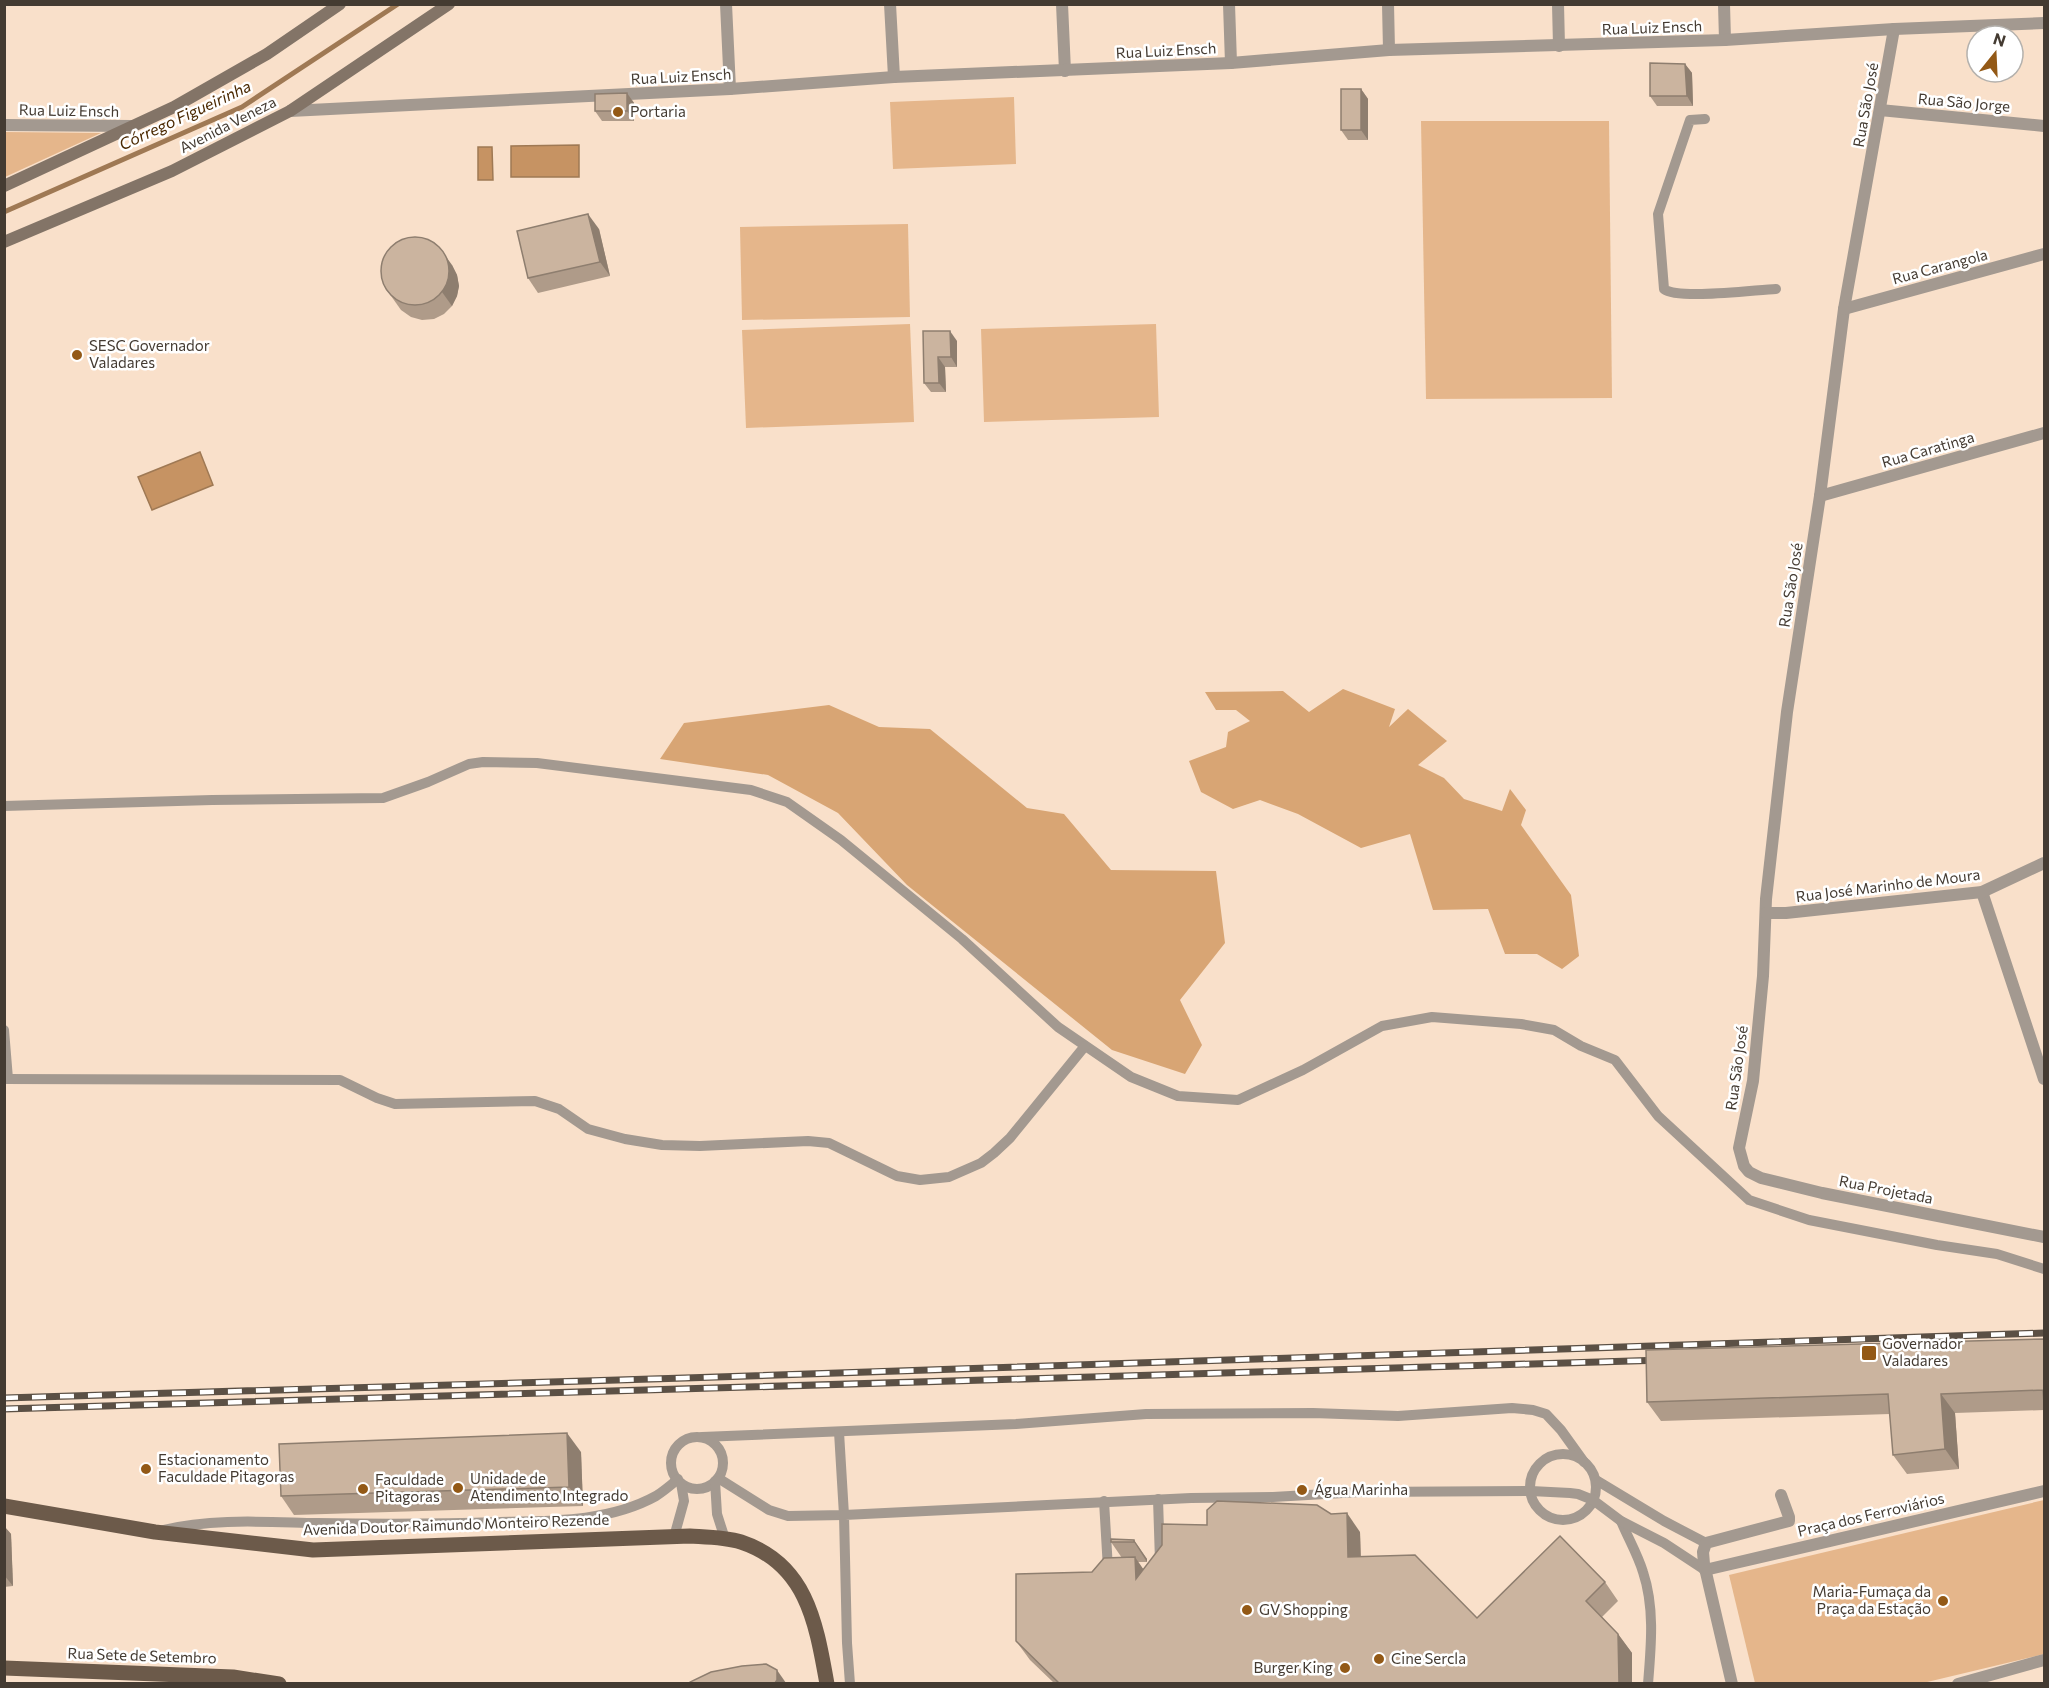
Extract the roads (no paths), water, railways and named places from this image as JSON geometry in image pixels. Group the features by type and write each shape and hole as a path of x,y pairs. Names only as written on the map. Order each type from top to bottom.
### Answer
{"main road":[{"path":"4,186 174,107 221,82 340,4"},
{"name":"Avenida Veneza","path":"4,242 172,171 290,111 449,4"},
{"name":"Avenida Doutor Raimundo Monteiro Rezende","path":"4,1506 155,1532 313,1550 674,1537 725,1539 740,1542 770,1556 782,1565 798,1583 810,1606 825,1681"},
{"name":"Rua Sete de Setembro","path":"4,1668 60,1677 279,1683"}],"street":[{"path":"726,4 730,89"},
{"path":"890,4 894,77"},
{"path":"1062,4 1065,71"},
{"path":"1228,4 1231,63"},
{"path":"1388,4 1389,50"},
{"path":"1558,4 1559,46"},
{"path":"1724,4 1725,40"},
{"name":"Rua Luiz Ensch","path":"290,111 730,89 894,77 1231,63 1389,50 1725,40 1894,29 2044,23"},
{"name":"Rua São José","path":"1739,1148 1753,1082 1763,976 1766,913 1787,712 1820,496 1844,309 1894,29"},
{"name":"Rua São Jorge","path":"1880,110 2044,126"},
{"name":"Rua Luiz Ensch","path":"4,125 132,126"},
{"name":"Rua Carangola","path":"1844,309 2044,254"},
{"name":"Rua Caratinga","path":"1820,496 2044,433"},
{"name":"Rua José Marinho de Moura","path":"1766,913 1786,913 1982,892 2044,864"},
{"path":"1982,892 2044,1079"},
{"name":"Rua Projetada","path":"1739,1148 1744,1166 1749,1172 1761,1178 1822,1193 2044,1237"},
{"name":"Praça dos Ferroviários","path":"1705,1570 2044,1491"},
{"name":"Praça dos Ferroviários","path":"1706,1543 1789,1521 1781,1495"},
{"path":"1706,1543 1703,1552 1705,1570 1732,1683"},
{"path":"1958,1683 2044,1660"}],"lane":[{"path":"1705,118 1690,120 1658,214 1664,289 1669,292 1688,294 1776,289"},
{"path":"4,806 383,798 469,764 483,762 537,763 751,790 787,802 841,840 962,939 1058,1027 1131,1077 1178,1096 1238,1100 1303,1070 1382,1026 1432,1017 1521,1024 1554,1030 1581,1046 1615,1060 1658,1116 1749,1200 1809,1220 1936,1245 1997,1254 2044,1269"},
{"path":"4,1030 6,1079 340,1080 395,1104 535,1101 559,1110 588,1129 625,1139 662,1145 700,1146 808,1141 829,1143 897,1176 920,1180 949,1177 981,1163 994,1153 1010,1138 1085,1046"},
{"path":"674,1537 684,1501 679,1481 672,1469 674,1452 685,1440 702,1437 1016,1424 1146,1414 1313,1413 1398,1416 1523,1409 1539,1412 1551,1418 1592,1470 1596,1480 1593,1500 1581,1515 1563,1520 1554,1518 1538,1508 1531,1491 1531,1480 1535,1469 1552,1456 1563,1454 1574,1456 1584,1462"},
{"path":"839,1432 850,1683"},
{"path":"679,1481 696,1489 705,1488 717,1479 722,1471 722,1454 717,1446 702,1437"},
{"path":"717,1479 769,1510 788,1516 1360,1492 1531,1491 1578,1494 1593,1500 1621,1521 1705,1570"},
{"path":"717,1479 717,1514 725,1539"},
{"path":"1596,1480 1706,1543"},
{"path":"155,1532 188,1524 238,1522 357,1524 567,1520 616,1511 657,1496 679,1481"},
{"path":"1152,1569 1161,1569 1158,1499"},
{"path":"1104,1501 1108,1569 1117,1569"},
{"path":"1621,1521 1644,1573 1650,1607 1652,1634 1648,1683"}],"waterway":[{"name":"Córrego Figueirinha","path":"4,212 242,107 398,4"}],"railway":[{"path":"4,1398 2044,1333"},
{"path":"4,1409 1664,1360"}],"place":[{"name":"Portaria","path":"618,112"},
{"name":"SESC Governador Valadares","path":"77,355"},
{"name":"Governador Valadares","path":"1869,1353"},
{"name":"Estacionamento Faculdade Pitagoras","path":"146,1469"},
{"name":"Unidade de Atendimento Integrado","path":"458,1488"},
{"name":"Faculdade Pitagoras","path":"363,1489"},
{"name":"Água Marinha","path":"1302,1490"},
{"name":"Maria-Fumaça da Praça da Estação","path":"1943,1601"},
{"name":"GV Shopping","path":"1247,1610"},
{"name":"Cine Sercla","path":"1379,1659"},
{"name":"Burger King","path":"1345,1668"}]}
